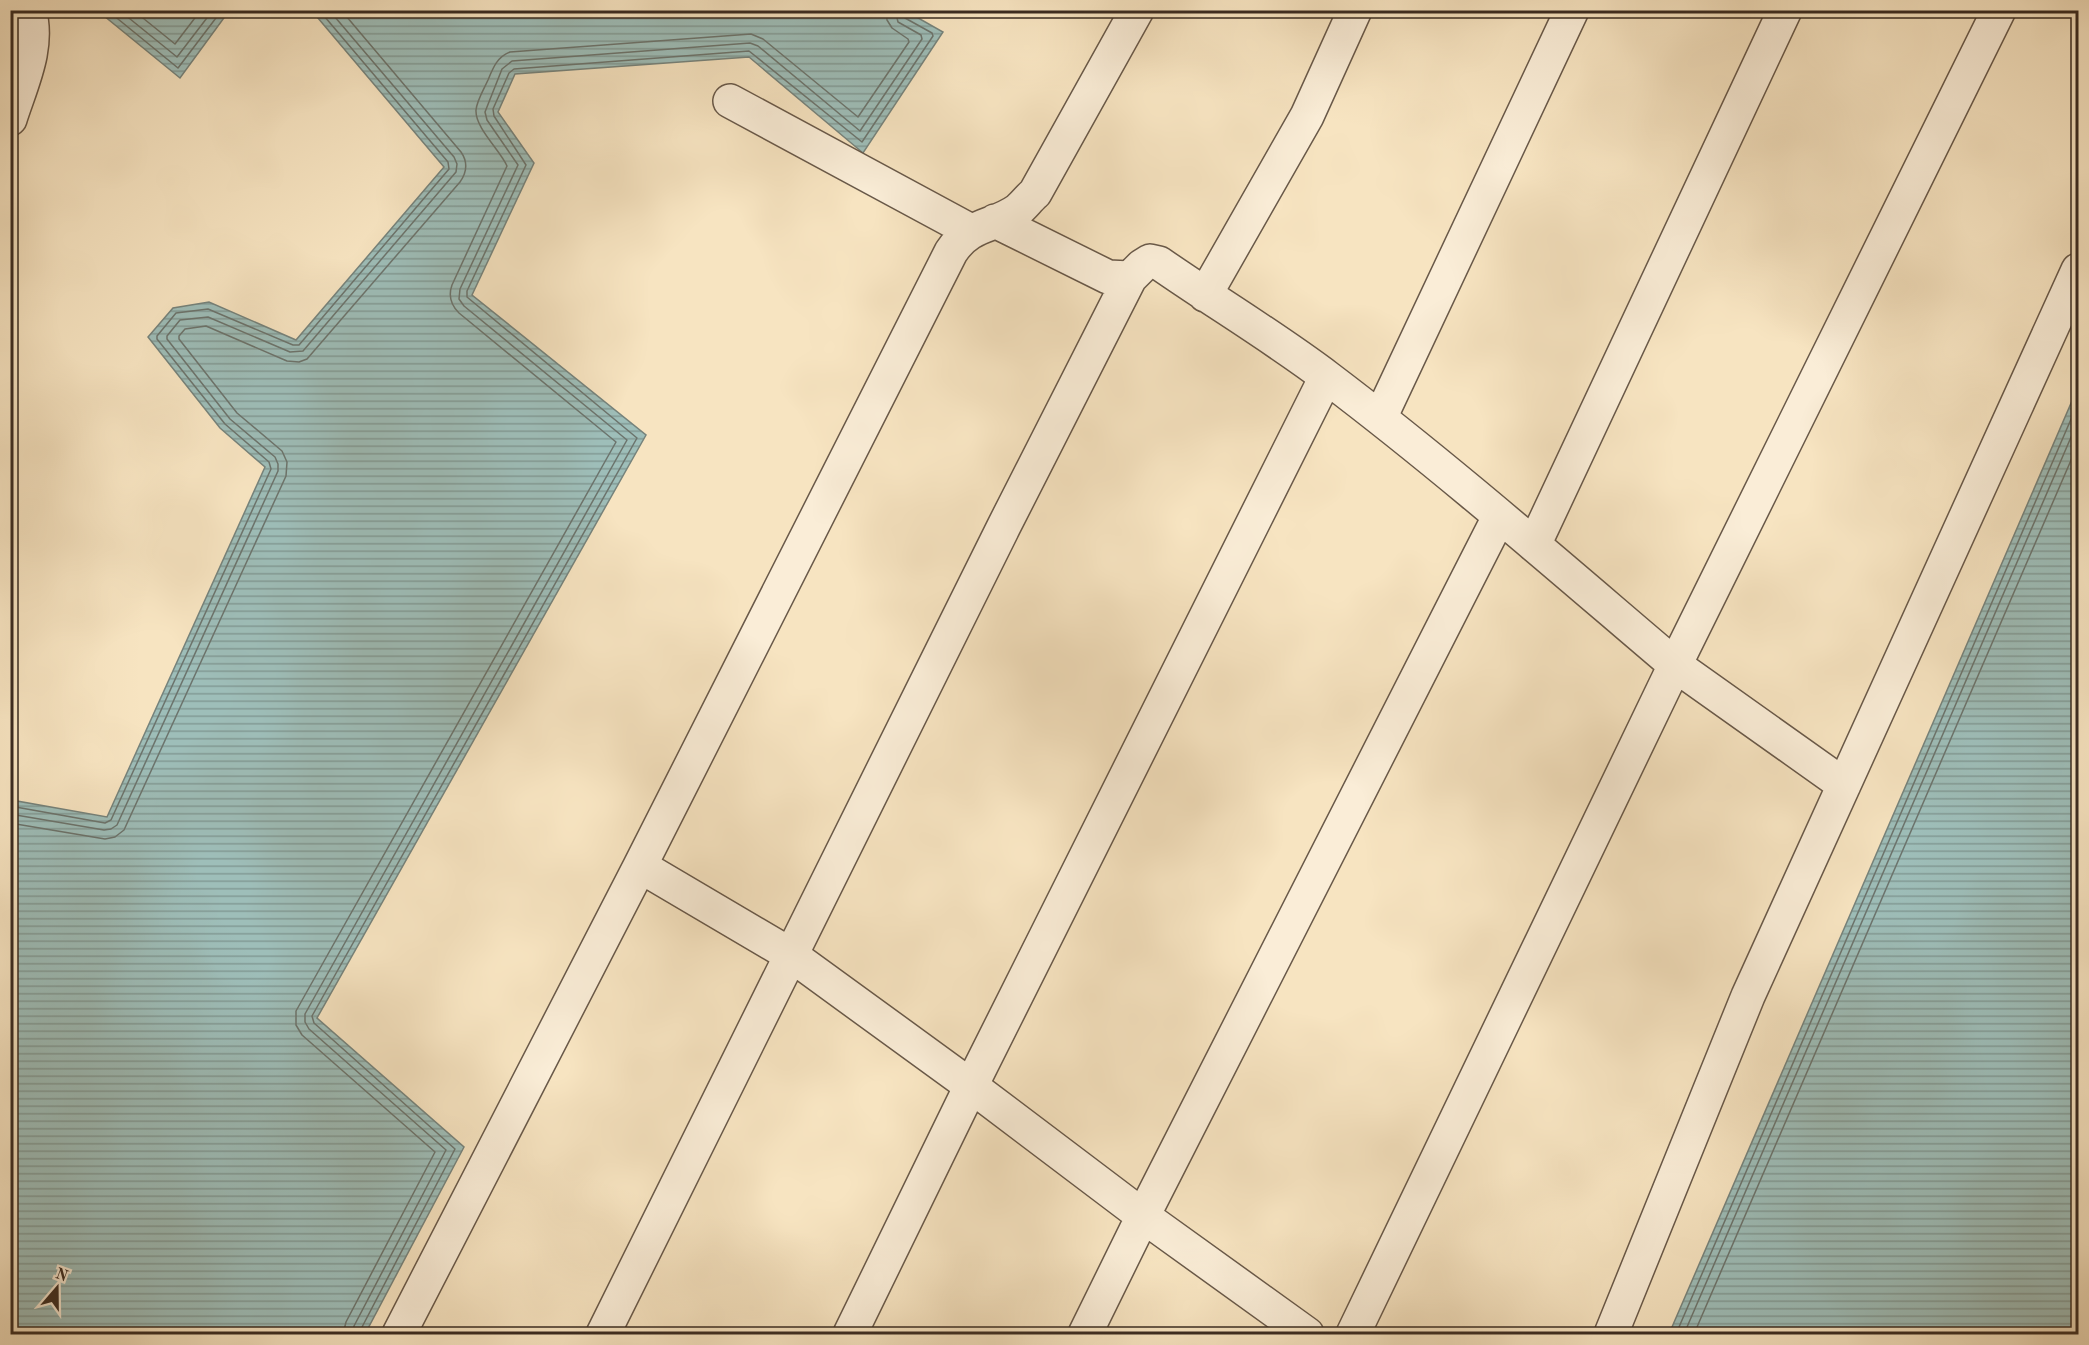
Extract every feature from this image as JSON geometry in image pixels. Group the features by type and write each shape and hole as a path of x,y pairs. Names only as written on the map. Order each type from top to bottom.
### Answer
{"street":[{"path":"10,119 30,58 34,26 29,10"},
{"path":"399,1335 946,262 959,240 1018,210 1035,193 1137,10"},
{"path":"1204,295 1307,116 1355,10"},
{"path":"1380,418 1572,10"},
{"path":"1534,545 1785,10"},
{"path":"1353,1335 1675,665 1999,10"},
{"path":"730,101 983,226 1108,277 1130,278"},
{"path":"603,1335 1004,526 1130,278 1150,261 1159,263 1326,377 1380,418 1534,545 1675,665 1844,784"},
{"path":"1611,1335 1748,996 2079,270"},
{"path":"850,1335 971,1086 1326,377"},
{"path":"1084,1335 1499,517"},
{"path":"640,866 791,955 1307,1335"}],"water":[{"path":"904,10 943,32 863,153 749,57 515,74 498,112 534,163 472,295 646,435 317,1018 464,1147 365,1334 11,1334 11,800 107,817 265,467 220,428 148,337 173,308 209,302 296,340 444,167 312,11"},
{"path":"98,11 229,11 180,78"},
{"path":"2078,387 2078,1334 1669,1334"}]}
